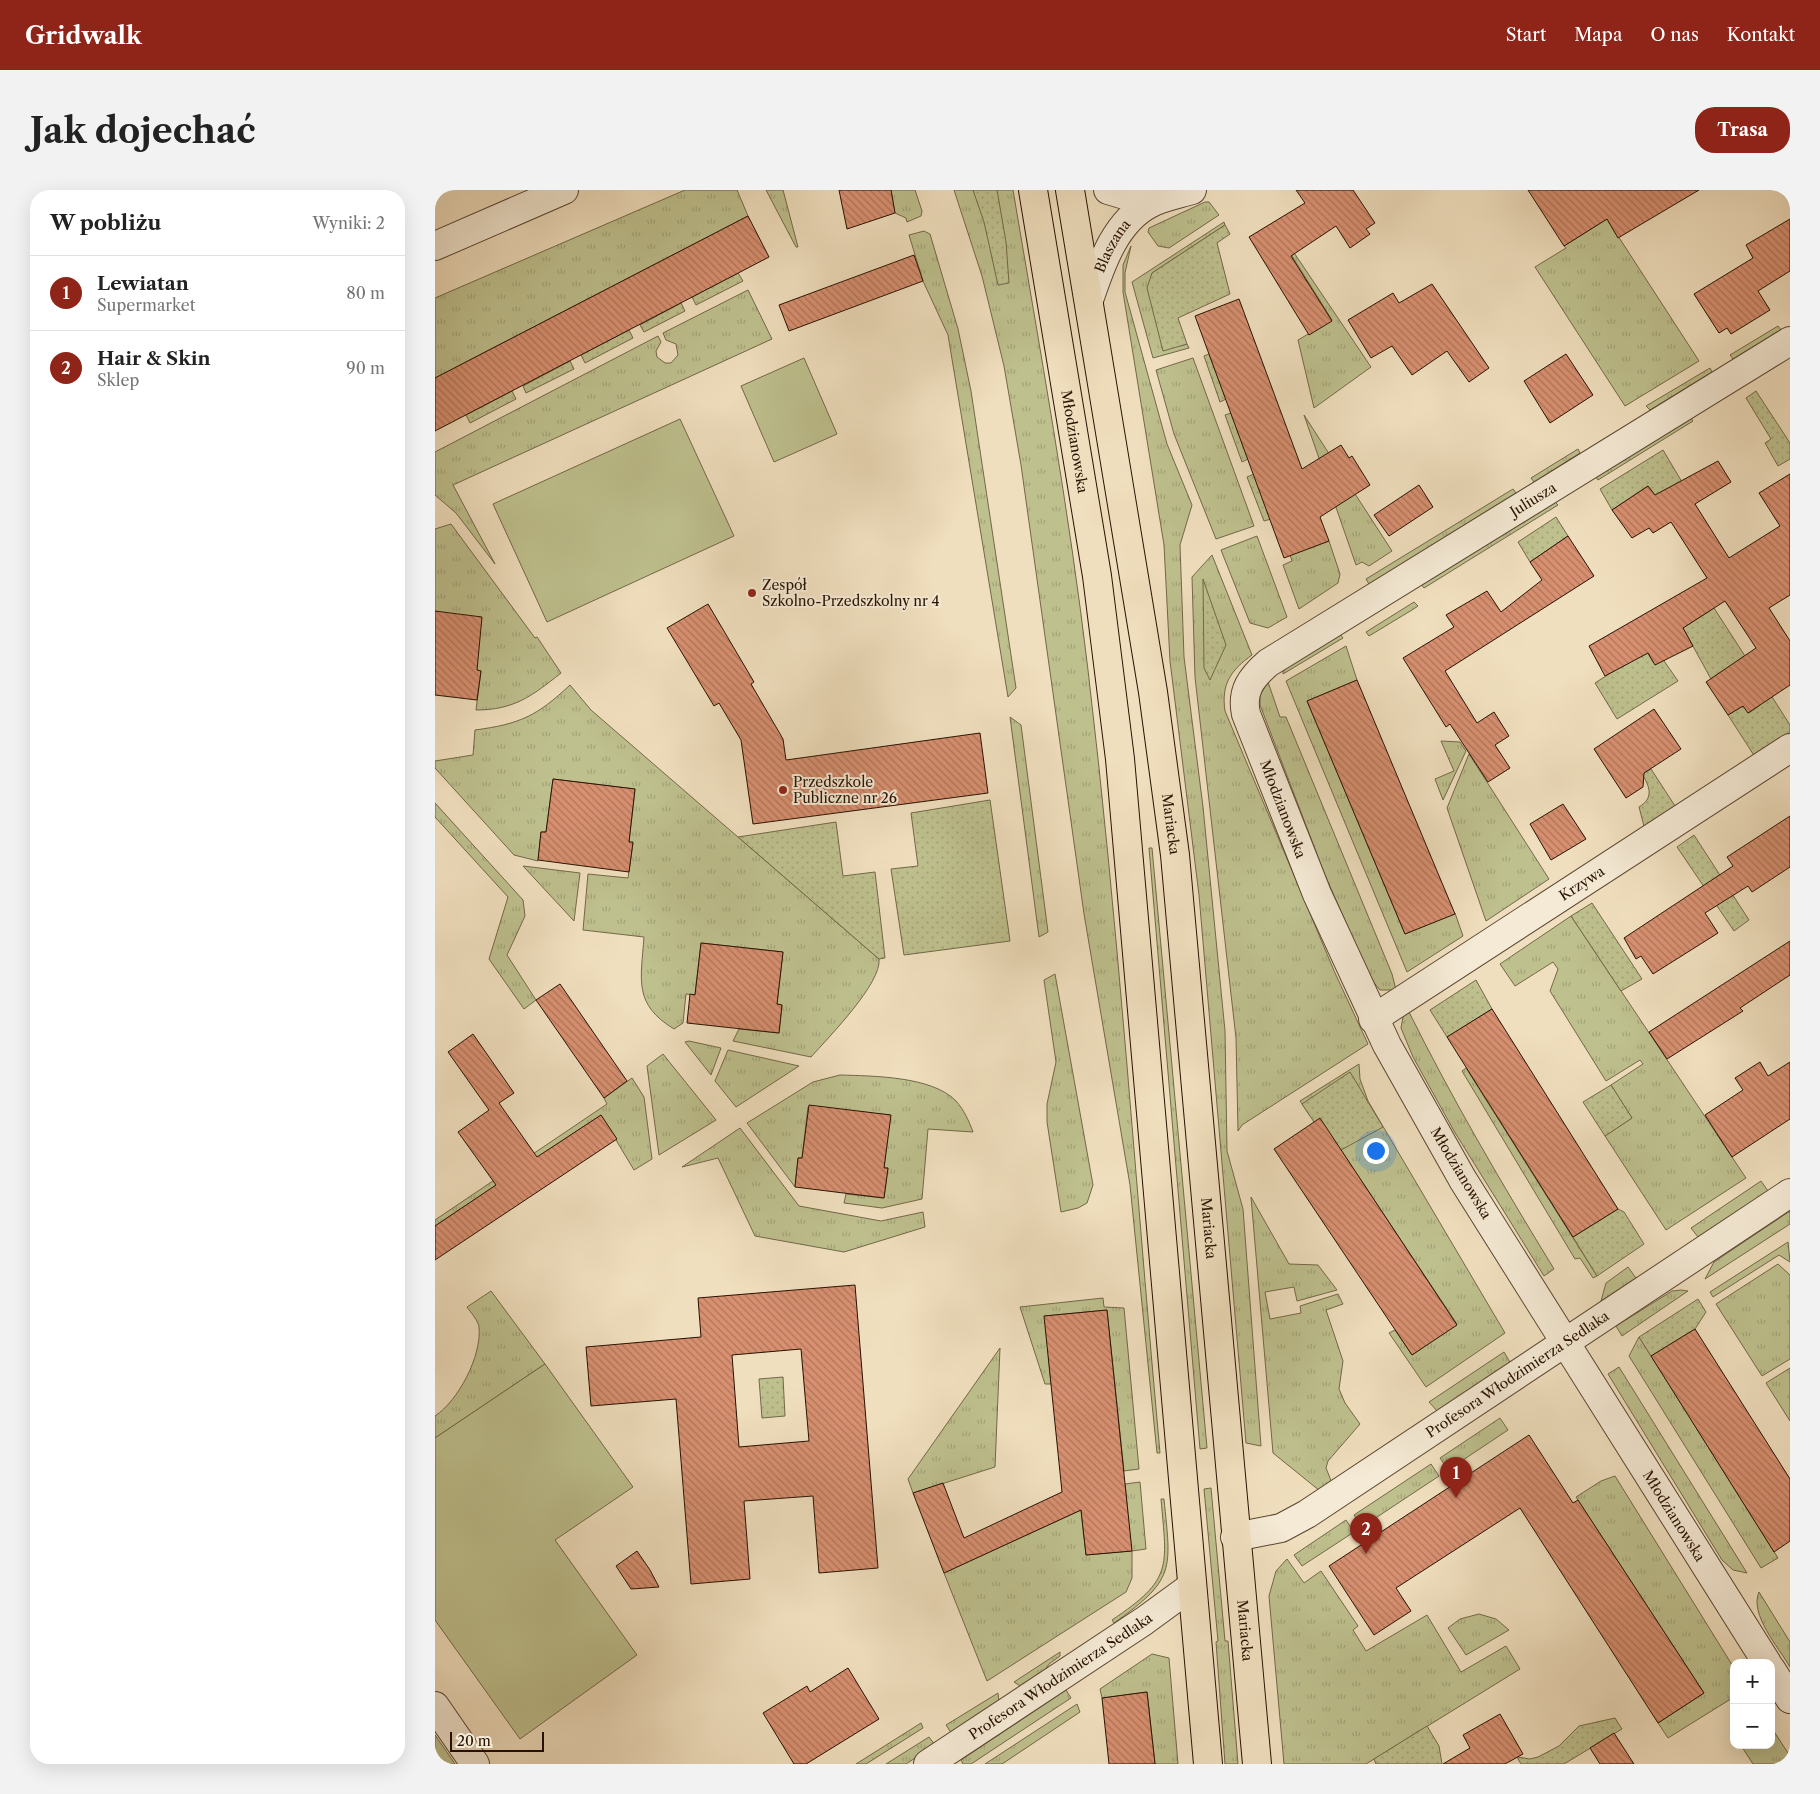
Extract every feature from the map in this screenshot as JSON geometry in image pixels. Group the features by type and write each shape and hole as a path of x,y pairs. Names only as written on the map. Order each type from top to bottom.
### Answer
{"main road":[{"name":"Młodzianowska","path":"1033,190 1096,567 1113,695 1129,847 1192,1586"},
{"path":"1070,190 1089,300"},
{"name":"Mariacka","path":"1089,300 1153,692 1183,922 1235,1537 1257,1764"},
{"path":"1192,1586 1208,1764"}],"street":[{"path":"435,246 564,190"},
{"path":"1108,190 1151,203"},
{"name":"Blaszana","path":"1089,300 1107,252 1136,213 1151,203 1192,190"},
{"name":"Juliusza","path":"1277,657 1790,341"},
{"name":"Młodzianowska","path":"1277,657 1258,671 1246,688 1244,699 1246,714 1317,894 1373,1019 1463,1180 1764,1659"},
{"name":"Krzywa","path":"1373,1019 1790,748"},
{"name":"Profesora Włodzimierza Sedlaka","path":"1235,1537 1281,1528 1307,1514 1790,1193"},
{"name":"Profesora Włodzimierza Sedlaka","path":"928,1764 1144,1622 1192,1586"},
{"path":"1775,1676 1790,1699"},
{"path":"435,1706 475,1764"}],"green space":[{"path":"685,190 737,190 748,216 435,378 435,298"},
{"path":"766,190 783,190 798,247 796,247"},
{"path":"891,190 915,190 922,211 921,216 907,222 906,218 895,213"},
{"path":"954,190 1013,190 1053,430 1072,550 1099,768 1118,963 1160,1453 1157,1453 1130,1185 1084,914 1021,465 1004,366 982,276"},
{"path":"973,190 997,190 1006,242 1009,283 998,285 984,222"},
{"path":"1205,202 1209,202 1219,215 1169,248 1158,246 1148,232 1149,228"},
{"path":"1607,219 1699,361 1625,406 1535,267"},
{"path":"1224,222 1225,225 1152,273 1181,346 1187,344 1189,348 1153,358 1132,282"},
{"path":"1274,223 1371,367 1314,408 1298,340 1332,320 1272,224"},
{"path":"1225,225 1230,234 1217,243 1230,294 1178,318 1187,344 1163,351 1147,288 1152,273"},
{"path":"924,231 930,234 958,329 971,391 1016,688 1008,697 948,335 923,281 909,235"},
{"path":"1131,246 1125,273 1125,292 1167,444 1192,505 1180,545 1184,657 1203,807 1225,1031 1227,1151 1243,1209 1261,1446 1246,1443 1199,895 1170,661 1164,545 1123,292 1123,265"},
{"path":"738,273 743,281 696,305 692,297"},
{"path":"748,290 772,339 453,485 495,564 456,513 435,495 435,452 658,336 661,342 656,351 657,357 665,363 671,363 678,355 676,344 666,340 663,333"},
{"path":"681,303 685,311 644,332 640,325"},
{"path":"1778,326 1781,330 1733,359 1730,355"},
{"path":"629,330 633,338 585,363 581,355"},
{"path":"1209,354 1226,399 1220,402 1204,356"},
{"path":"804,358 837,434 774,462 741,386"},
{"path":"1193,358 1254,526 1216,539 1174,434 1156,370"},
{"path":"570,361 574,369 526,393 523,386"},
{"path":"1710,368 1712,372 1650,410 1646,406"},
{"path":"512,391 516,399 470,423 466,415"},
{"path":"1756,391 1790,443 1790,459 1778,466 1765,443 1771,439 1746,398"},
{"path":"1231,413 1248,459 1242,462 1225,415"},
{"path":"1304,415 1392,551 1369,566 1362,562 1356,565"},
{"path":"1690,417 1693,421 1598,480 1595,476"},
{"path":"680,419 734,536 547,622 493,504"},
{"path":"1578,449 1580,453 1534,482 1531,478"},
{"path":"1663,450 1685,487 1659,502 1648,486 1612,510 1600,489"},
{"path":"1254,474 1271,519 1264,521 1247,477"},
{"path":"1513,489 1516,493 1369,584 1366,579"},
{"path":"1554,501 1558,505 1424,588 1421,584"},
{"path":"1556,517 1568,536 1530,562 1518,542"},
{"path":"451,524 535,638 537,637 561,673 531,695 512,704 476,710 481,671 477,670 435,611 435,529"},
{"path":"1257,536 1287,617 1268,628 1250,623 1221,550"},
{"path":"1329,541 1340,574 1338,583 1299,609 1283,565 1292,561 1290,555"},
{"path":"1212,555 1252,655 1238,666 1229,678 1224,701 1225,711 1335,973 1368,1044 1242,1125 1238,1131 1236,1038 1195,677 1192,577"},
{"path":"1203,579 1226,645 1210,680 1204,668"},
{"path":"1414,602 1418,606 1412,610 1369,636 1366,632"},
{"path":"1714,608 1745,656 1711,679 1683,628"},
{"path":"1340,634 1343,638 1283,674 1283,670"},
{"path":"1346,646 1357,680 1307,701 1405,934 1455,913 1463,936 1407,972 1286,681"},
{"path":"1646,650 1653,662 1662,658 1678,681 1617,719 1595,683"},
{"path":"1268,682 1280,717 1286,717 1392,974 1396,990 1380,990 1371,979 1325,875 1260,705 1260,695"},
{"path":"570,685 591,710 879,959 878,969 863,996 811,1057 733,1041 739,1029 779,1033 782,1005 777,1004 783,952 701,943 695,995 686,994 683,1023 674,1029 661,1020 646,1000 641,978 644,937 583,930 588,874 628,878 633,843 629,842 635,789 553,779 546,832 541,832 538,861 514,855 435,768 435,761 473,755 475,730 504,725 527,717 548,704"},
{"path":"1767,689 1790,725 1790,733 1755,757 1728,715 1743,706 1749,713 1759,706 1754,698"},
{"path":"1010,717 1021,725 1048,932 1039,937"},
{"path":"1441,741 1460,742 1466,751 1443,800 1435,779 1454,771"},
{"path":"1469,754 1549,879 1486,921 1447,808"},
{"path":"1651,769 1677,809 1645,830 1639,807 1647,800 1649,788 1642,774"},
{"path":"990,800 1010,941 904,955 891,869 918,866 911,813"},
{"path":"435,803 523,900 525,916 507,955 536,1000 524,1009 489,959 508,897 435,817"},
{"path":"836,822 843,876 875,872 885,958 879,959 738,837"},
{"path":"1694,835 1749,920 1734,931 1677,847"},
{"path":"1149,848 1152,848 1207,1448 1200,1449"},
{"path":"523,866 580,873 574,921"},
{"path":"1592,903 1642,979 1621,991 1571,916"},
{"path":"1571,916 1746,1178 1666,1230 1605,1136 1632,1118 1611,1085 1643,1064 1640,1060 1606,1081 1550,991 1558,969 1553,962 1515,986 1500,964"},
{"path":"1055,974 1093,1185 1087,1203 1078,1208 1061,1212 1047,1122 1047,1104 1056,1062 1044,980"},
{"path":"1476,980 1492,1009 1447,1037 1430,1010"},
{"path":"1408,1010 1478,1141 1554,1269 1544,1276 1454,1131 1413,1057 1401,1028 1403,1017"},
{"path":"689,1041 721,1048 711,1075 685,1042"},
{"path":"728,1050 799,1066 736,1107 715,1081"},
{"path":"663,1054 716,1120 659,1155 647,1066"},
{"path":"1359,1064 1360,1079 1368,1101 1505,1333 1426,1387 1389,1333 1395,1330 1412,1355 1457,1324 1320,1119 1310,1116 1300,1101"},
{"path":"1466,1068 1597,1276 1593,1278 1580,1258 1575,1259 1462,1071"},
{"path":"1350,1072 1383,1127 1341,1150 1314,1122 1302,1104"},
{"path":"840,1075 884,1077 917,1082 945,1093 956,1101 961,1108 973,1132 928,1129 922,1199 882,1208 844,1203 846,1194 884,1198 888,1168 884,1168 890,1115 808,1107 802,1158 798,1158 795,1187 747,1123 813,1082"},
{"path":"632,1078 644,1097 652,1159 634,1170 601,1115 435,1226 435,1220 607,1104 604,1098"},
{"path":"1611,1085 1632,1118 1605,1136 1583,1102"},
{"path":"740,1128 799,1206 881,1221 923,1212 925,1227 844,1252 755,1236 718,1158 682,1167"},
{"path":"1761,1181 1768,1191 1698,1237 1691,1228"},
{"path":"1251,1197 1289,1264 1318,1265 1337,1290 1297,1301 1294,1287 1265,1292 1270,1319 1301,1313 1300,1306 1338,1294 1343,1304 1326,1310 1343,1361 1339,1389 1345,1403 1360,1424 1328,1461 1326,1468 1332,1483 1320,1491 1273,1453"},
{"path":"1618,1209 1624,1212 1644,1244 1597,1276 1573,1237"},
{"path":"1790,1211 1790,1224 1705,1279 1714,1262"},
{"path":"1788,1242 1790,1262 1779,1255 1713,1297 1710,1292"},
{"path":"1778,1264 1790,1275 1790,1359 1762,1376 1716,1304"},
{"path":"1628,1267 1636,1278 1601,1301 1606,1283"},
{"path":"491,1291 545,1364 435,1438 435,1416 444,1409 460,1389 477,1351 479,1327 476,1319 467,1307"},
{"path":"1672,1291 1688,1291 1622,1336 1616,1326"},
{"path":"1103,1298 1104,1307 1124,1308 1139,1469 1124,1471 1107,1310 1045,1316 1051,1384 1045,1384 1020,1307"},
{"path":"1698,1299 1706,1312 1695,1329 1651,1356 1639,1337"},
{"path":"1639,1337 1778,1558 1761,1568 1629,1356"},
{"path":"1000,1348 995,1467 913,1493 908,1479"},
{"path":"1504,1352 1511,1364 1438,1412 1429,1402"},
{"path":"545,1364 633,1487 555,1540 637,1655 520,1739 435,1620 435,1438"},
{"path":"1619,1367 1747,1573 1733,1570 1722,1560 1608,1374"},
{"path":"1790,1368 1790,1421 1766,1383"},
{"path":"783,1377 785,1416 762,1418 759,1379"},
{"path":"1500,1418 1508,1430 1448,1470 1440,1458"},
{"path":"1431,1464 1439,1476 1362,1527 1354,1515"},
{"path":"1615,1476 1730,1662 1730,1699 1668,1738 1658,1723 1704,1693 1576,1497 1601,1481"},
{"path":"1140,1482 1146,1549 1132,1551 1132,1578 1126,1592 987,1681 944,1573 1081,1510 1086,1555 1131,1551 1125,1484"},
{"path":"1211,1488 1225,1641 1228,1641 1238,1764 1225,1764 1216,1642 1218,1641 1204,1489"},
{"path":"1161,1499 1164,1499 1168,1542 1168,1558 1165,1571 1159,1583 1149,1595 1114,1623 1112,1620 1146,1594 1156,1582 1162,1570 1164,1541"},
{"path":"1346,1520 1354,1532 1302,1566 1294,1555"},
{"path":"1287,1559 1304,1583 1321,1571 1358,1626 1353,1630 1366,1651 1427,1615 1461,1672 1506,1646 1520,1669 1366,1764 1284,1764 1269,1596 1276,1571"},
{"path":"1759,1592 1790,1642 1790,1667 1762,1620 1757,1601"},
{"path":"1479,1614 1496,1619 1509,1630 1466,1655 1448,1628 1460,1619"},
{"path":"1060,1652 1060,1656 1049,1664 1042,1674 1022,1687 1014,1682"},
{"path":"1152,1654 1169,1658 1178,1764 1155,1764 1147,1692 1102,1698 1100,1689"},
{"path":"1066,1690 1071,1698 971,1764 963,1764 961,1760"},
{"path":"998,1693 999,1703 952,1734 946,1725"},
{"path":"1077,1704 1080,1712 1002,1764 985,1764"},
{"path":"1615,1718 1622,1729 1564,1764 1521,1764 1517,1757 1530,1759 1538,1757 1559,1746 1579,1726"},
{"path":"921,1723 923,1728 866,1764 856,1764"},
{"path":"1427,1726 1439,1746 1442,1764 1376,1764 1374,1759"},
{"path":"1775,1733 1790,1756 1790,1764 1753,1764 1743,1749 1775,1749"},
{"path":"435,1735 455,1764 435,1764"},
{"path":"929,1737 935,1745 906,1764 886,1764"}],"building":[{"path":"839,190 891,190 895,213 847,229"},
{"path":"1296,190 1353,190 1375,223 1366,229 1370,234 1350,248 1336,226 1291,256 1332,321 1309,335 1249,237 1305,203"},
{"path":"1528,190 1699,190 1618,238 1607,219 1564,246"},
{"path":"748,216 769,257 435,431 435,378"},
{"path":"1790,219 1790,271 1758,291 1770,310 1731,334 1727,328 1719,333 1694,294 1753,258 1746,245"},
{"path":"914,255 923,281 789,331 779,305"},
{"path":"1432,284 1489,368 1469,382 1447,351 1412,375 1392,346 1371,358 1348,320 1393,293 1399,303"},
{"path":"1239,299 1302,469 1341,445 1349,458 1352,456 1370,485 1320,517 1329,541 1284,558 1195,316"},
{"path":"1566,354 1593,395 1550,423 1524,381"},
{"path":"1718,461 1731,482 1695,504 1729,558 1780,526 1759,493 1790,474 1790,595 1769,608 1790,641 1790,685 1748,713 1743,706 1728,715 1706,682 1756,648 1725,601 1683,628 1693,646 1655,665 1648,653 1605,676 1589,646 1707,578 1671,522 1653,533 1649,528 1632,538 1612,510 1648,486 1655,495"},
{"path":"1419,485 1433,507 1389,536 1374,515"},
{"path":"1568,536 1594,576 1445,671 1477,723 1494,712 1509,736 1495,745 1510,768 1488,782 1450,724 1446,727 1403,658 1454,627 1446,615 1487,591 1501,612 1542,580 1530,562"},
{"path":"708,604 754,682 751,684 783,739 786,760 980,733 988,793 753,824 741,740 719,703 714,706 667,628"},
{"path":"435,611 482,617 477,670 481,671 477,700 435,695"},
{"path":"1357,680 1455,914 1405,934 1307,701"},
{"path":"1654,709 1681,749 1644,773 1643,787 1626,798 1594,749"},
{"path":"553,779 635,789 629,842 633,842 629,872 538,860 541,832 546,832"},
{"path":"1563,804 1586,839 1551,860 1530,824"},
{"path":"1790,816 1790,867 1752,892 1748,886 1705,913 1718,933 1653,974 1641,956 1636,959 1624,938 1733,866 1727,857"},
{"path":"1790,941 1790,975 1740,1008 1743,1011 1667,1059 1649,1032"},
{"path":"701,943 783,952 777,1004 782,1005 779,1033 687,1023 690,994 695,995"},
{"path":"560,984 627,1081 604,1098 536,1000"},
{"path":"1492,1009 1618,1209 1573,1237 1447,1037"},
{"path":"473,1034 514,1093 499,1103 537,1157 601,1115 617,1139 435,1260 435,1226 496,1185 458,1132 489,1110 448,1052"},
{"path":"1760,1062 1768,1076 1790,1062 1790,1119 1732,1157 1705,1115 1743,1090 1735,1078"},
{"path":"809,1105 891,1115 884,1168 888,1168 884,1198 795,1187 798,1158 802,1158"},
{"path":"1320,1118 1457,1325 1412,1355 1274,1149"},
{"path":"855,1285 878,1568 819,1573 813,1496 744,1501 750,1579 691,1584 676,1399 591,1406 586,1347 701,1337 698,1298","holes":["801,1349 809,1441 739,1447 732,1355"]},
{"path":"1107,1310 1132,1551 1086,1555 1081,1510 944,1573 913,1493 943,1483 964,1538 1062,1492 1044,1316"},
{"path":"1695,1329 1790,1479 1790,1541 1774,1552 1651,1356"},
{"path":"1529,1435 1573,1503 1578,1500 1704,1693 1658,1723 1520,1508 1396,1588 1411,1611 1374,1635 1329,1566"},
{"path":"637,1551 659,1587 631,1589 616,1566"},
{"path":"848,1668 879,1719 806,1764 794,1764 763,1713 807,1686 810,1692"},
{"path":"1147,1692 1155,1764 1109,1764 1102,1698"},
{"path":"1500,1714 1523,1754 1505,1764 1443,1764 1470,1748 1463,1735"},
{"path":"1614,1733 1634,1764 1600,1764 1590,1748"}],"place":[{"name":"Zespół Szkolno-Przedszkolny nr 4","path":"752,593"},
{"name":"Przedszkole Publiczne nr 26","path":"783,790"},
{"name":"Lewiatan","path":"1456,1498"},
{"name":"Hair & Skin","path":"1366,1554"}]}
